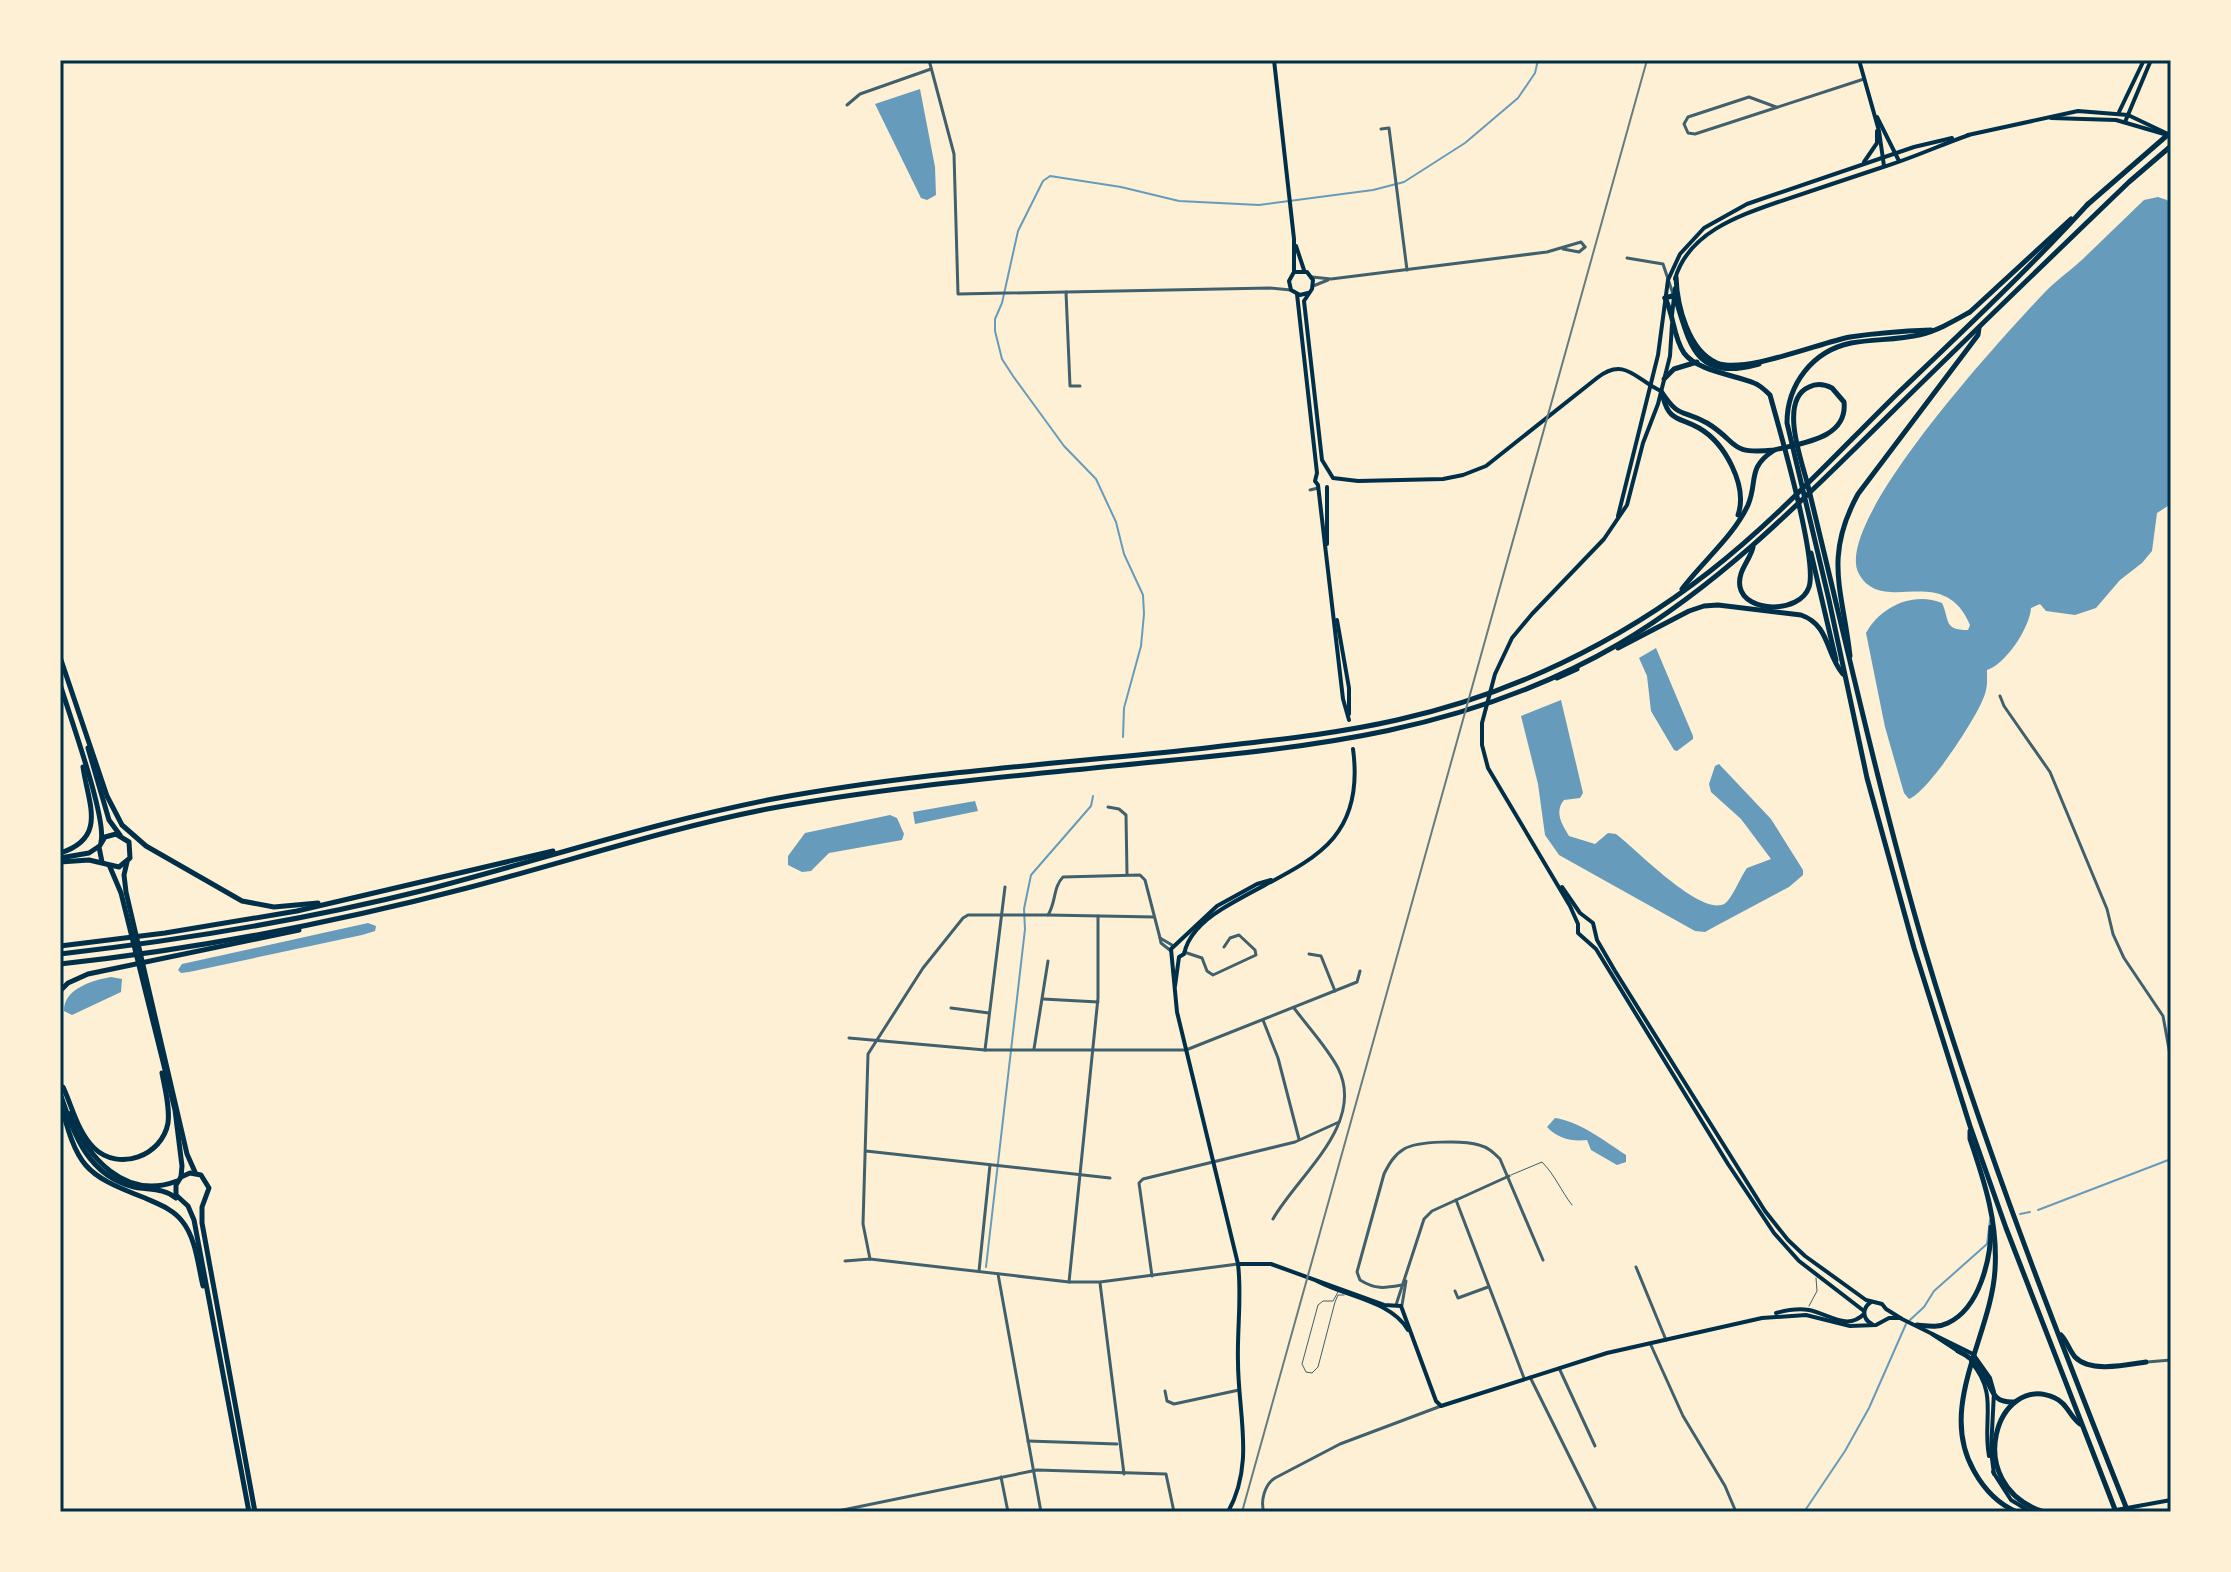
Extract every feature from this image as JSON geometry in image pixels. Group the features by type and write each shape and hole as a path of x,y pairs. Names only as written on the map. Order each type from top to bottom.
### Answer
{"highway":[{"path":"2128,1512 1978,1117 1925,950 1787,411 1800,377 1819,358 1850,344 1919,335 1970,312 2153,146 2171,134"},
{"path":"60,964 191,946 319,923 466,888 646,837 768,809 891,790 1348,740 1461,713 1493,702 1618,644 1713,581 2171,146"},
{"path":"60,954 185,938 294,919 431,888 699,815 807,793 930,776 1300,737 1395,721 1496,691 1569,660 1642,618 1732,553 1849,442 2088,204"},
{"path":"1672,278 1693,342 1718,363 1739,366 1851,337 1936,329"},
{"path":"1753,546 1752,554 1743,567 1740,589 1748,600 1784,607 1802,599 1810,584 1806,541 1770,395 1761,387 1711,370 1685,355 1665,298 1674,298 1689,345 1701,358 1717,368 1739,370 1791,353"},
{"path":"1851,665 1836,574 1838,547 1846,520 1858,494 1978,335 1980,326"},
{"path":"1664,379 1674,369 1697,362"},
{"path":"1679,594 1748,503 1756,466 1763,457 1774,450 1835,430 1844,415 1842,396 1820,384 1802,391 1795,405 1792,434"},
{"path":"1661,391 1673,410 1710,425 1734,447 1745,451 1774,450"},
{"path":"1661,391 1666,410 1678,420 1697,427 1711,437 1733,469 1742,497 1735,524"},
{"path":"1812,513 1844,675 1880,828 1914,948 2006,1228 2116,1512"},
{"path":"1806,541 1816,569 1838,668"},
{"path":"1548,679 1563,676 1689,611 1713,605 1808,618 1823,632 1844,675"},
{"path":"60,657 109,820 131,847 124,881 133,930 187,1154 196,1173 207,1183 208,1193 202,1207 203,1232 250,1497 248,1512"},
{"path":"60,684 101,823 102,862"},
{"path":"74,701 111,806 122,825 146,846 253,905 296,906 362,896"},
{"path":"60,858 83,841 91,824 92,812 81,750"},
{"path":"60,858 89,853 110,835 121,836"},
{"path":"60,946 228,923 583,845"},
{"path":"60,858 102,862 110,867 133,930"},
{"path":"110,867 119,867 127,862"},
{"path":"60,991 68,983 88,974 289,933 319,923"},
{"path":"61,1090 86,1138 106,1156 122,1160 147,1153 160,1142 168,1122 167,1100 145,981"},
{"path":"156,1035 181,1147 179,1179 175,1190 178,1199"},
{"path":"60,1079 75,1136 96,1167 122,1183 168,1192 190,1211 250,1497 256,1512"},
{"path":"61,1090 82,1140 106,1169 124,1179 165,1185 196,1173"},
{"path":"60,1102 74,1149 89,1172 162,1206 183,1222 193,1242 213,1320"},
{"path":"1970,1126 1970,1139 1993,1218 1996,1257 1993,1287 1971,1370 1960,1428 1968,1461 1987,1490 2017,1512"},
{"path":"184,1204 193,1206 205,1200"},
{"path":"1914,1324 1934,1327 1950,1322 1970,1303 1986,1265 1993,1218"},
{"path":"2057,1331 2080,1361 2110,1366 2146,1362"},
{"path":"1958,1351 1970,1357 1981,1369 1994,1397 2002,1402 2017,1402"},
{"path":"2044,1512 2027,1506 2007,1489 1996,1467 1995,1435 2007,1410 2033,1395 2056,1398 2082,1425"}],"main road":[{"path":"1274,60 1294,239 1294,272 1289,281 1291,290 1297,294 1308,293"},
{"path":"1859,60 1874,112 1884,167"},
{"path":"2116,120 2144,60"},
{"path":"2125,122 2151,60"},
{"path":"1618,518 1658,355 1665,298 1680,254 1704,228 1747,204 1907,149 2078,111 2128,115 2171,134"},
{"path":"1874,112 1899,161"},
{"path":"2048,118 2116,120 2171,134"},
{"path":"1862,165 1877,143 1877,125"},
{"path":"1872,1324 1866,1320 1864,1312 1782,1244 1596,949 1578,933 1578,924 1554,877 1488,768 1482,745 1482,723 1495,674 1512,638 1595,549 1630,500 1670,356 1674,298 1672,278 1690,250 1719,226 1744,213 1969,135"},
{"path":"1294,239 1304,270 1312,277 1313,286 1304,301 1322,460 1333,478 1358,481 1440,479 1463,475 1486,466 1601,374 1619,368 1661,391"},
{"path":"1294,272 1304,270"},
{"path":"1297,294 1317,473 1315,478 1343,699 1349,720 1349,688 1327,543 1327,487 1333,478"},
{"path":"1317,473 1327,470"},
{"path":"1318,487 1327,487"},
{"path":"1174,952 1183,947 1209,911 1231,897 1285,873 1328,846 1346,822 1353,804 1356,782 1353,749"},
{"path":"1554,877 1580,913 1594,925 1594,933 1615,971 1765,1211 1788,1240 1805,1256 1871,1302 1882,1304 1902,1319 1973,1354 1990,1378 1994,1397 1991,1451 1994,1474"},
{"path":"1578,924 1588,920"},
{"path":"1585,938 1594,933"},
{"path":"1174,952 1183,947"},
{"path":"1174,952 1177,1012 1238,1264 1241,1294 1238,1355 1243,1465 1241,1485 1228,1512"},
{"path":"1238,1264 1267,1263 1393,1308 1411,1336"},
{"path":"1314,1279 1344,1295 1403,1309"},
{"path":"1403,1309 1436,1401 1441,1406 1559,1368 1788,1310 1804,1310 1849,1323 1857,1321 1871,1302"},
{"path":"1398,1316 1403,1309"},
{"path":"1885,1320 1886,1309"},
{"path":"1762,1318 1800,1314 1846,1326 1902,1319"},
{"path":"1914,1324 1958,1351 1974,1365 1987,1388 1988,1451 1994,1474 2011,1500 2031,1512"},
{"path":"2105,1512 2171,1500"}],"street":[{"path":"929,60 954,154 958,294 1291,290"},
{"path":"847,105 860,94 931,69"},
{"path":"1776,107 1749,97 1688,117 1684,124 1688,133 1695,134 1864,79"},
{"path":"1381,129 1389,128 1407,270"},
{"path":"1312,277 1331,279 1563,249 1581,242 1585,245 1581,252 1563,249"},
{"path":"1627,258 1663,264 1672,278"},
{"path":"1313,286 1331,279"},
{"path":"1277,288 1289,281"},
{"path":"1066,292 1070,386 1080,386"},
{"path":"1310,490 1318,487"},
{"path":"2000,696 2050,772 2107,909 2118,946 2163,1016 2171,1060"},
{"path":"1108,807 1119,809 1126,815 1127,874"},
{"path":"1048,915 1054,907 1058,882 1063,877 1140,875 1145,880 1160,938 1174,952"},
{"path":"985,1050 1005,887"},
{"path":"870,1259 863,1224 868,1054 923,968 963,918 968,915 1154,917"},
{"path":"1069,1282 1098,1002 1098,916"},
{"path":"1183,947 1202,958 1207,971 1213,975 1256,955 1255,950 1239,935 1230,938 1224,947"},
{"path":"1309,954 1321,956 1335,991"},
{"path":"1034,1049 1048,961"},
{"path":"849,1038 985,1050 1186,1050 1357,982 1360,971"},
{"path":"1043,999 1098,1002"},
{"path":"951,1008 989,1013"},
{"path":"1273,1219 1293,1187 1329,1144 1345,1104 1339,1072 1294,1008"},
{"path":"1263,1020 1278,1058 1299,1141"},
{"path":"1152,1276 1139,1183 1150,1177 1299,1141 1339,1122"},
{"path":"1402,1285 1388,1290 1369,1285 1360,1280 1357,1272 1384,1174 1391,1160 1404,1148 1421,1143 1476,1143 1500,1159 1543,1260"},
{"path":"866,1151 1110,1178"},
{"path":"979,1271 990,1165"},
{"path":"1393,1308 1424,1219 1432,1211 1509,1176"},
{"path":"1456,1200 1488,1287 1527,1378 1597,1512"},
{"path":"845,1261 870,1259 1069,1282 1100,1282 1238,1264"},
{"path":"1636,1267 1666,1340"},
{"path":"998,1274 1041,1512"},
{"path":"1403,1309 1406,1277"},
{"path":"1100,1282 1124,1474"},
{"path":"1455,1291 1458,1298 1488,1287"},
{"path":"1650,1343 1683,1416 1725,1486 1736,1512"},
{"path":"2146,1362 2171,1360"},
{"path":"1559,1368 1595,1446"},
{"path":"1165,1391 1167,1401 1174,1404 1239,1390"},
{"path":"1264,1512 1262,1505 1270,1481 1340,1444 1441,1406"},
{"path":"1028,1441 1117,1444"},
{"path":"833,1512 1033,1470 1166,1474 1174,1512"},
{"path":"1001,1477 1008,1512"}],"lane":[{"path":"1509,1176 1542,1162 1553,1173 1560,1190 1572,1205"},
{"path":"1804,1310 1817,1291 1814,1272"},
{"path":"1344,1295 1338,1295 1335,1302 1318,1367 1309,1373 1303,1370 1302,1364 1318,1305 1323,1301 1333,1301 1337,1292 1371,1300"}],"water":[{"path":"920,89 935,167 936,195 927,200 921,198 875,104"},
{"path":"2158,197 2171,205 2171,504 2157,513 2152,551 2120,580 2096,608 2075,615 2046,611 2040,604 2031,608 2016,644 2002,660 1987,670 1985,695 1961,738 1939,770 1909,799 1904,793 1885,727 1866,633 1889,609 1909,600 1920,599 1942,603 1951,626 1968,630 1970,625 1958,606 1945,596 1929,592 1883,591 1870,586 1859,574 1857,549 1871,514 1928,428 2026,312 2144,200"},
{"path":"1656,648 1693,736 1677,751 1651,711 1647,676 1639,658"},
{"path":"1561,700 1583,793 1580,798 1564,800 1561,804 1560,818 1569,836 1595,844 1608,833 1616,834 1685,891 1713,905 1724,904 1747,868 1771,859 1741,819 1711,792 1709,784 1715,766 1719,764 1771,819 1803,870 1803,875 1789,887 1705,932 1695,931 1559,855 1545,835 1538,784 1521,716"},
{"path":"975,801 978,811 915,824 913,812"},
{"path":"890,815 897,818 904,834 902,840 829,853 811,871 802,872 788,865 788,856 805,833"},
{"path":"368,923 376,926 375,931 189,972 181,973 178,970 182,964"},
{"path":"111,977 122,979 121,992 72,1015 64,1011 68,997 74,991 88,983"},
{"path":"1555,1118 1573,1123 1601,1138 1626,1155 1626,1162 1617,1165 1591,1150 1587,1140 1570,1140 1555,1134 1547,1127"}],"waterway":[{"path":"1123,737 1124,708 1141,646 1143,595 1096,479 1064,446 1013,376 1002,359 995,331 995,319 1002,303 1018,231 1043,181 1050,176 1121,187 1179,201 1259,205 1373,190 1404,182 1465,143 1518,98 1535,73 1538,60"},
{"path":"986,1267 1025,929 1024,909 1031,875 1091,806 1093,796"},
{"path":"2038,1210 2171,1159"},
{"path":"2020,1214 2030,1212"},
{"path":"1910,1320 1924,1307 1934,1291 1987,1244 1990,1220"},
{"path":"1804,1512 1845,1451 1869,1408 1906,1324"}],"railway":[{"path":"1242,1512 1647,60"}]}
